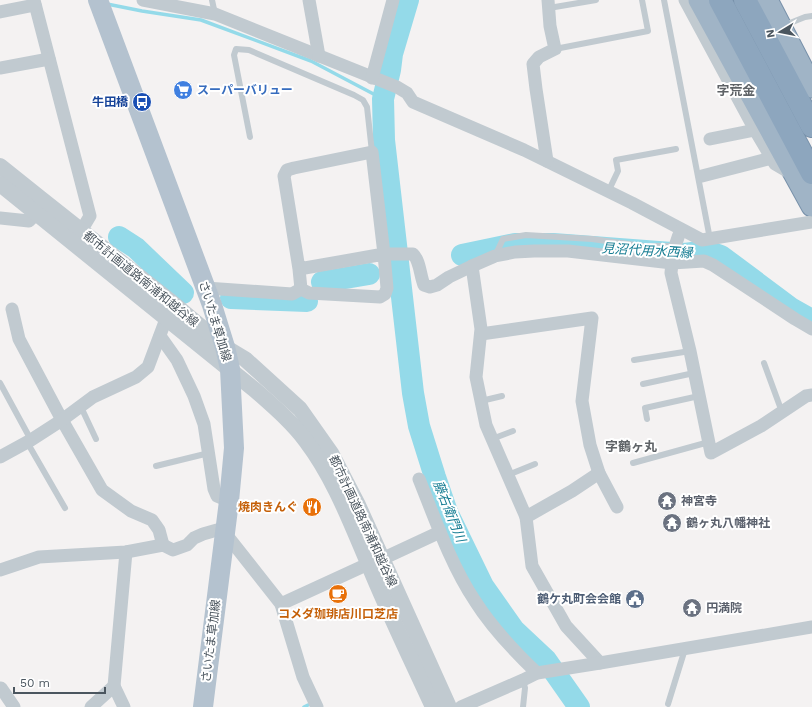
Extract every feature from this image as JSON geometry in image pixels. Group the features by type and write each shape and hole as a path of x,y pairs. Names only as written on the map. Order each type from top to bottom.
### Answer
{"highway":[{"path":"699,0 804,174"},
{"path":"720,0 804,174 812,206"},
{"path":"746,0 812,126"},
{"path":"767,0 812,88"}],"main road":[{"name":"さいたま草加線","path":"100,5 206,288 225,347 230,369 234,448 229,501 203,707"}],"street":[{"path":"143,0 180,4 215,14 397,87 407,93 413,102 524,150 702,240 812,222"},
{"path":"309,0 320,56"},
{"path":"372,78 393,0"},
{"path":"685,0 775,164 804,174"},
{"path":"778,0 812,64"},
{"path":"0,12 30,3 49,59 90,216 81,231"},
{"path":"547,161 533,64 540,57 555,49 550,26 548,4"},
{"path":"0,68 49,59"},
{"path":"710,139 755,130"},
{"path":"372,152 386,254 387,288 385,294 380,297 309,293 301,289 284,176 287,170 372,152"},
{"path":"702,176 772,158"},
{"name":"都市計画道路南浦和越谷線","path":"0,166 225,347 245,359 300,408 331,453 358,505 375,561 433,707"},
{"name":"都市計画道路南浦和越谷線","path":"0,184 230,369 284,416 306,441 331,480 352,525 375,561 449,707"},
{"path":"0,218 29,221 36,214"},
{"path":"682,230 678,238 671,273 690,351 711,453 761,426 806,396 812,395"},
{"path":"299,269 386,254 413,254 417,258 424,285 430,287 496,256 522,252 568,251 674,254 704,261 713,265 812,330"},
{"path":"472,266 481,334 476,377 486,426 526,517 532,566 566,626 600,663"},
{"path":"206,288 292,294 301,289"},
{"path":"12,309 19,339 62,420 102,490 131,511 152,520 159,530 163,545"},
{"path":"481,334 592,318 582,400 590,445 599,473 617,507"},
{"path":"0,457 29,441 93,398 136,377 148,366 166,319"},
{"path":"160,336 177,360 194,396 204,424 214,489 217,496 229,501"},
{"path":"526,517 572,491 599,473"},
{"path":"419,479 458,572 474,600 490,624 499,634 513,649 541,672"},
{"path":"0,570 38,557 126,552 163,545 173,550 187,545 194,538 203,534 217,530 225,533 281,604 303,677 317,707"},
{"path":"281,604 440,532"},
{"path":"124,707 114,686 126,552"},
{"path":"461,707 541,672 812,627"},
{"path":"91,707 114,686"},
{"path":"0,689 1,688 14,707"}],"lane":[{"path":"212,0 215,14"},
{"path":"548,4 596,0"},
{"path":"555,49 648,31 642,0"},
{"path":"664,0 710,239"},
{"path":"790,24 805,17 812,16"},
{"path":"250,137 234,55 236,49 249,50 363,100 367,107 372,152"},
{"path":"608,192 618,171 616,160 676,149"},
{"path":"634,360 690,351"},
{"path":"764,363 782,412"},
{"path":"644,384 694,373"},
{"path":"0,383 65,508"},
{"path":"481,401 502,396"},
{"path":"647,418 645,408 699,396"},
{"path":"81,407 96,439"},
{"path":"492,439 514,431"},
{"path":"633,463 709,442"},
{"path":"156,466 209,453"},
{"path":"508,475 535,464"},
{"path":"668,704 685,649"},
{"path":"522,707 525,688 523,680"}],"waterway":[{"name":"藤右衛門川","path":"408,0 392,54 383,99 384,140 413,393 419,426 447,512 483,586 514,630 546,660 579,707"},
{"path":"107,4 201,20 311,61 383,99"},
{"name":"見沼代用水西縁","path":"119,237 136,248 183,293"},
{"name":"見沼代用水西縁","path":"462,255 515,244 553,244 685,254 707,251 721,256 792,309 812,320"},
{"name":"見沼代用水西縁","path":"322,282 369,274"},
{"name":"見沼代用水西縁","path":"231,298 307,301"},
{"path":"304,707 308,705"}],"place":[{"name":"スーパーバリュー","path":"183,90"},
{"name":"牛田橋","path":"142,102"},
{"name":"神宮寺","path":"667,501"},
{"name":"焼肉きんぐ","path":"312,507"},
{"name":"鶴ヶ丸八幡神社","path":"672,523"},
{"name":"コメダ珈琲店川口芝店","path":"338,594"},
{"name":"鶴ケ丸町会会館","path":"635,599"},
{"name":"円満院","path":"692,608"}],"district":[{"name":"字荒金","path":"736,90"},
{"name":"字鶴ヶ丸","path":"631,446"}]}
